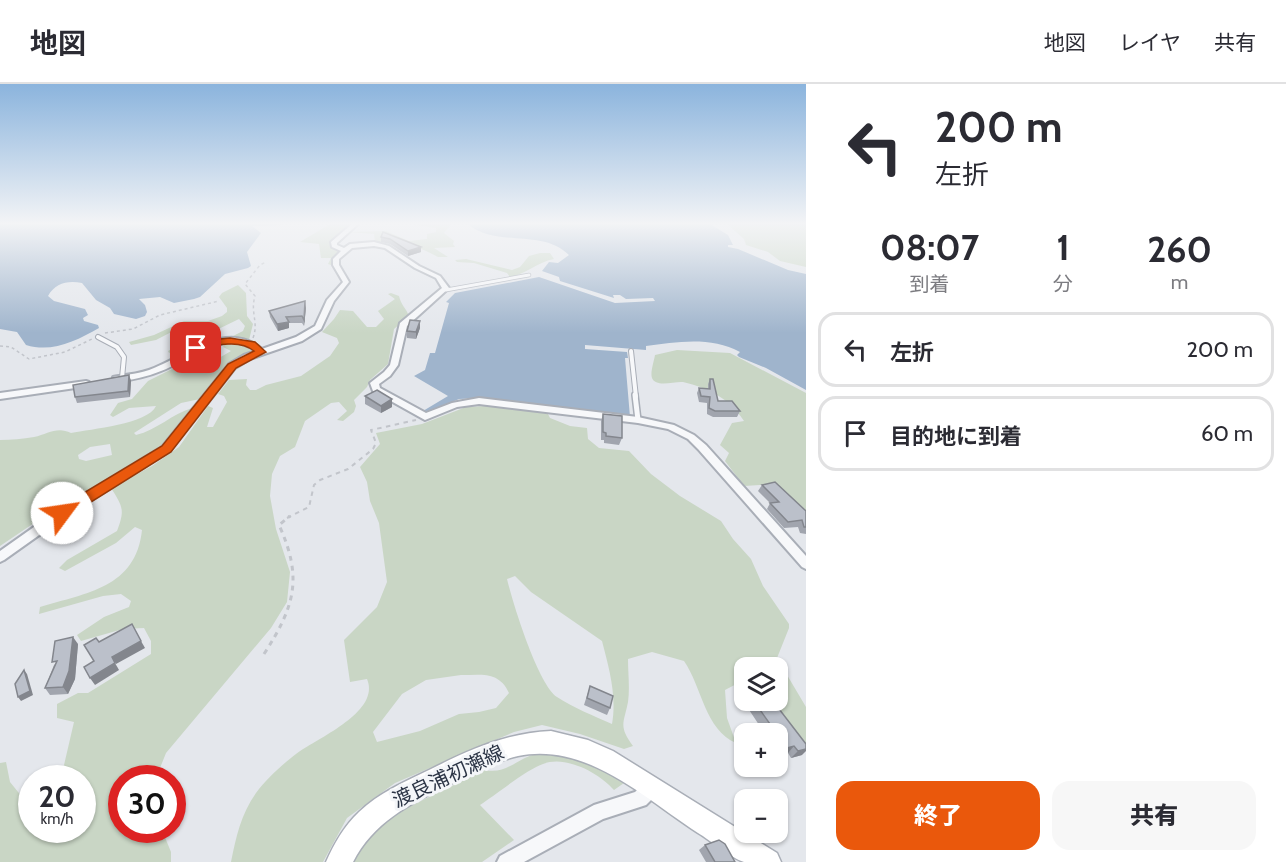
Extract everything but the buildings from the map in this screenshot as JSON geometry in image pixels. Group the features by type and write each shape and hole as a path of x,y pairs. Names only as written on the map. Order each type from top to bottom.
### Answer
{"main road":[{"name":"渡良浦初瀬線","path":"339,862 361,826 393,800 476,759 531,742 565,744 603,758 768,862"}],"street":[{"path":"0,557 62,513 166,449 232,366 261,352 299,339 321,323 331,300 346,282 336,260"},
{"path":"407,260 438,277 446,285 446,290 403,326 394,365 387,374 374,383 376,389 425,417 455,405 479,401 638,420 671,427 691,437 806,564"},
{"path":"0,396 98,382 159,370 205,344 230,341 251,344 261,352"},
{"path":"506,862 600,811 640,799 651,788"}],"lane":[{"path":"446,290 529,275"},
{"path":"98,337 117,347 124,357 122,378"},
{"path":"631,351 638,420"}],"path":[{"path":"251,344 258,327 252,318 255,296 245,284 260,265 266,262"},
{"path":"0,346 11,347 29,359 66,352 106,332 133,329 160,315 219,301"},
{"path":"264,654 283,626 294,587 291,554 279,525 283,520 309,507 314,485 348,469 372,449 376,443 371,430 425,417"}],"green space":[{"path":"455,260 471,260 512,270 520,267 525,260 550,260 510,277 507,273 474,263"},
{"path":"806,260 806,267 780,261"},
{"path":"238,285 246,293 247,316 253,324 249,340 229,338 243,331 245,326 239,319 169,353 168,351 208,330 210,326 183,326 156,340 131,345 129,342 154,335 184,321 208,321 222,316 227,312 227,308 219,297"},
{"path":"388,294 399,296 409,316 394,329 388,364 370,380 367,387 354,400 356,406 354,412 343,421 337,420 347,411 339,402 331,403 305,421 295,447 280,456 272,474 270,496 276,529 290,572 287,602 271,628 166,753 161,765 108,765 108,843 167,843 171,852 171,862 0,862 0,763 6,762 10,782 18,792 18,843 96,843 96,765 64,765 74,722 57,718 57,704 78,693 88,693 151,654 151,641 144,628 123,629 81,641 77,635 104,617 129,607 131,601 121,594 103,596 39,614 40,607 91,592 106,585 130,565 138,549 142,530 135,527 116,543 65,571 59,568 67,560 117,531 122,509 111,488 152,466 179,447 208,406 213,408 207,427 213,427 227,402 224,396 218,394 229,380 247,379 246,385 250,390 256,390 266,385 301,376 330,356 339,343 337,338 322,332 340,310 353,311 367,327 376,327 384,319 378,311 395,299"},
{"path":"225,344 248,346 251,351 226,366 200,399 181,403 134,433 136,435 144,433 192,408 163,447 40,519 0,546 0,440 34,437 57,430 71,433 118,425 142,417 156,406 129,408 113,417 110,415 118,403 132,399 148,381 186,362 198,364 209,362 231,351 223,347","holes":["110,444 112,455 86,461 79,459 78,455 90,447"]},
{"path":"677,350 730,353 806,393 806,518 775,484 744,486 725,461 729,453 720,445 732,423 744,421 732,406 710,391 693,384 654,381 651,373 655,355"},
{"path":"509,406 547,412 550,418 570,426 587,428 588,439 599,448 629,451 651,474 680,496 721,521 751,559 763,586 789,624 777,657 734,657 734,685 725,690 727,718 734,742 717,728 684,661 652,652 628,659 629,697 623,724 625,734 633,746 624,749 580,734 542,725 514,732 395,783 347,818 323,862 231,862 243,817 260,788 296,754 345,723 365,702 369,691 367,679 350,682 344,640 377,607 387,582 379,523 370,501 367,482 360,467 380,444 376,433 422,424 466,407","holes":["515,576 531,592 602,641 613,693 612,724 557,697 542,677 527,642 507,579","461,675 483,675 500,681 509,693 496,708 459,714 420,731 377,742 373,732 402,694 426,680"]},
{"path":"788,677 806,707 806,749 780,711 788,711"},
{"path":"537,754 570,755 610,768 624,783 614,790 582,767 562,762 543,764 521,776 480,805 514,840 482,862 353,862 371,830 402,810 485,770 500,770"}],"water":[{"path":"0,260 249,260 251,266 225,274 200,297 194,299 174,303 160,297 139,299 145,305 147,312 145,316 136,319 114,314 110,308 96,300 82,283 67,282 58,285 48,296 54,301 85,309 88,315 83,318 84,321 98,325 99,328 73,341 54,347 26,345 17,332 0,329"},
{"path":"562,260 765,260 788,270 806,274 806,390 766,368 739,357 737,355 740,352 717,344 681,342 646,346 646,350 585,345 585,349 627,352 628,358 625,358 630,417 478,398 459,399 426,413 423,411 448,396 414,376 425,370 430,353 435,353 449,303 446,302 455,293 539,277 615,303 655,301 653,298 626,299 620,295 613,295 614,298 560,281 559,277 542,271 549,262 558,263"}],"route":[{"path":"62,513 166,449 232,366 240,360 261,352 246,342 230,341 214,342 196,348"}]}
